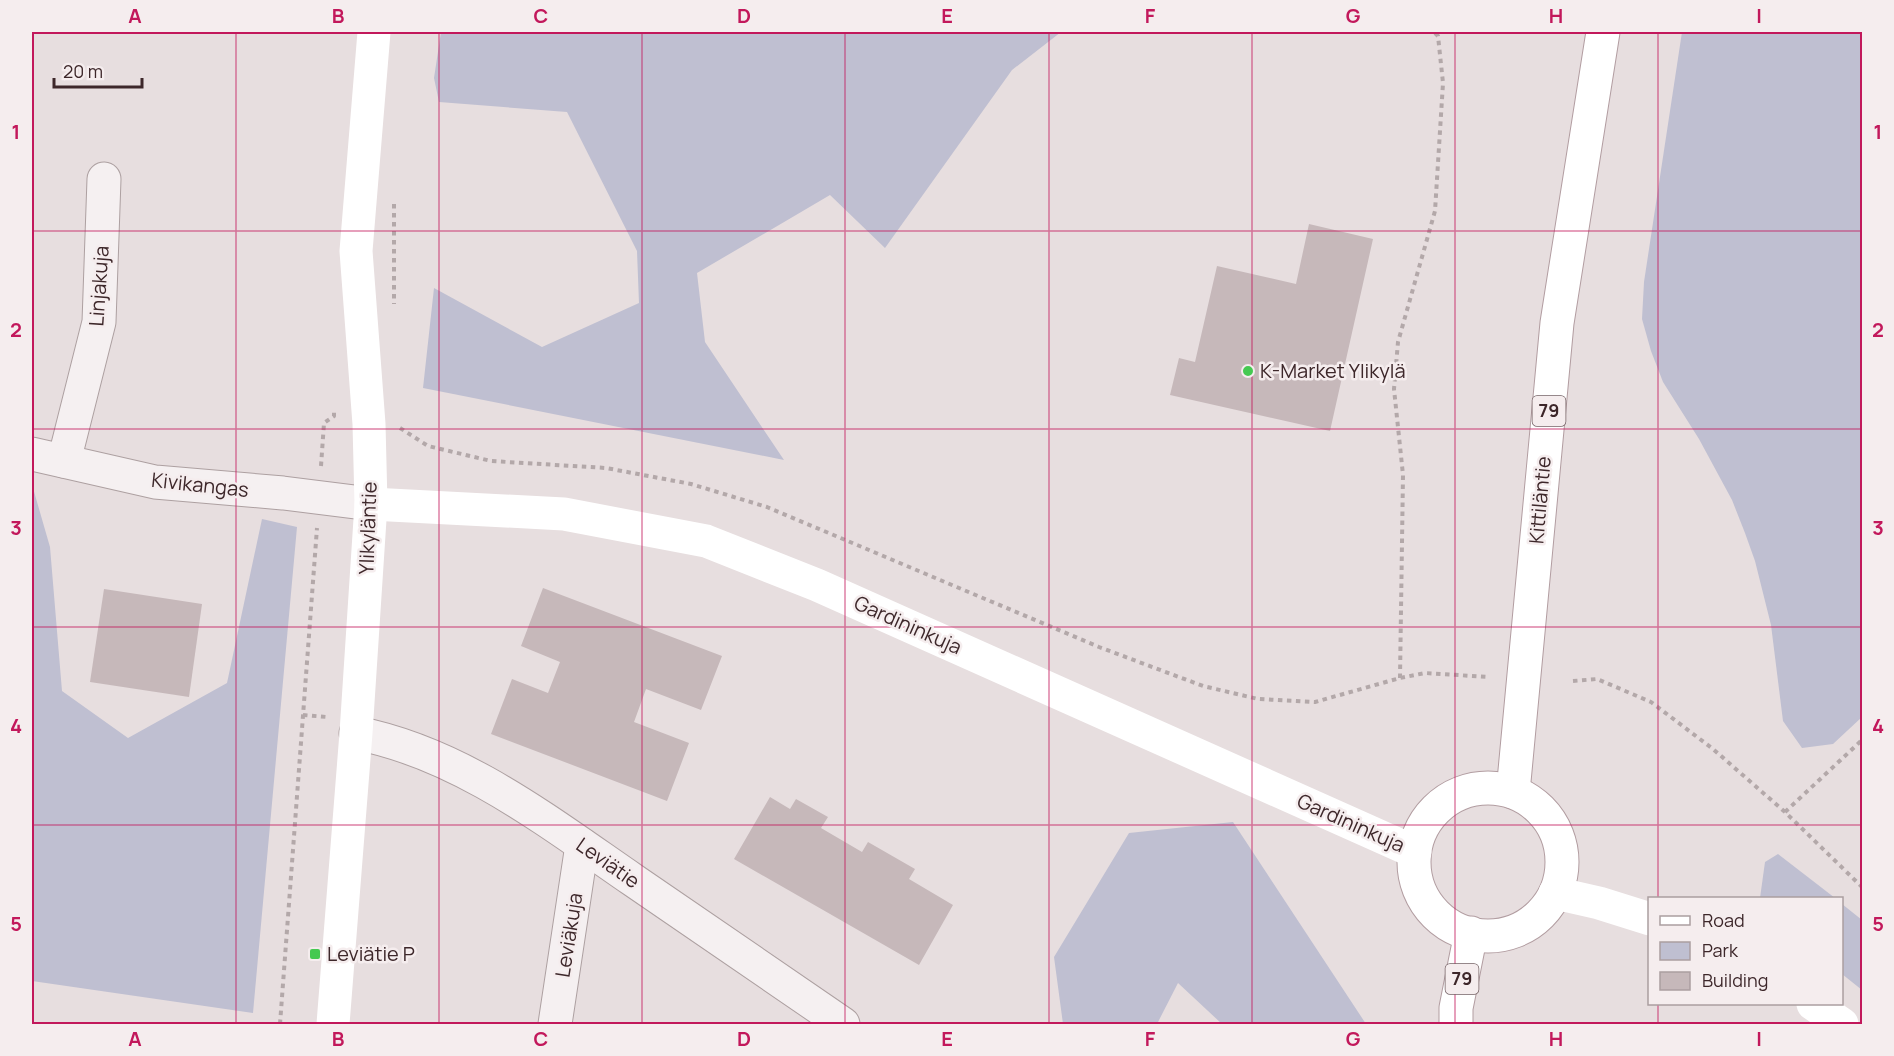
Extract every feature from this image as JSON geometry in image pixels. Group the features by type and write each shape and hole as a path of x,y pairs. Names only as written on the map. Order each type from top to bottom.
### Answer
{"main road":[{"name":"Ylikyläntie","path":"333,1024 371,504 385,420 356,251 374,32"},
{"name":"Kittiläntie","path":"1514,792 1557,323 1603,32"},
{"name":"Gardininkuja","path":"371,504 564,514 706,541 817,585 1415,852"},
{"path":"1478,789 1502,789 1514,792 1539,808 1551,822 1556,833 1562,857 1562,869 1555,893 1544,910 1520,928 1491,935 1471,933 1451,925 1427,903 1416,873 1415,852 1418,840 1428,819 1455,796 1478,789"},
{"path":"1555,893 1599,903 1648,918"},
{"name":"79","path":"1456,1024 1456,1008 1471,933"},
{"path":"1814,1005 1842,1024"}],"street":[{"name":"Linjakuja","path":"64,461 99,322 104,179"},
{"name":"Kivikangas","path":"32,454 154,482 283,493 371,504"},
{"name":"Leviätie","path":"356,733 416,748 454,766 526,806 843,1024"},
{"name":"Leviäkuja","path":"555,1024 582,845"}],"path":[{"path":"1400,678 1403,475 1394,389 1398,342 1435,212 1443,84 1438,36 1434,32"},
{"path":"394,197 394,315"},
{"path":"385,420 401,428"},
{"path":"385,420 428,446 490,461 606,468 691,484 767,507 1099,647 1203,686 1258,699 1315,702 1425,673 1489,677"},
{"path":"1573,681 1596,679 1651,702 1713,750 1785,812 1863,887"},
{"path":"1785,812 1863,740"}],"green space":[{"path":"441,32 1061,32 1012,70 885,248 830,195 697,273 705,342 784,460 423,388 434,288 542,347 639,303 637,251 567,112 439,102 434,78"},
{"path":"1682,32 1862,32 1862,717 1833,744 1802,748 1783,721 1771,625 1755,561 1732,500 1699,439 1663,382 1642,319 1644,282"},
{"path":"33,488 50,547 62,691 128,738 227,683 262,519 297,527 253,1013 32,981"},
{"path":"1233,822 1366,1024 1222,1024 1178,983 1157,1024 1063,1024 1054,957 1129,833"},
{"path":"1778,854 1834,897 1760,897 1765,862"},
{"path":"1843,905 1862,920 1862,990 1843,975"}],"building":[{"path":"1309,224 1373,239 1330,431 1170,395 1179,358 1195,362 1217,266 1296,284"},
{"path":"543,588 722,656 701,710 646,689 634,722 689,743 667,801 491,734 512,679 548,693 560,662 521,646"},
{"path":"104,589 202,604 189,697 90,682"},
{"path":"770,797 790,809 796,799 828,817 821,828 862,852 868,842 915,869 909,879 953,905 919,965 734,859"}],"place":[{"name":"K-Market Ylikylä","path":"1248,371"},
{"name":"Leviätie P","path":"315,954"}]}
